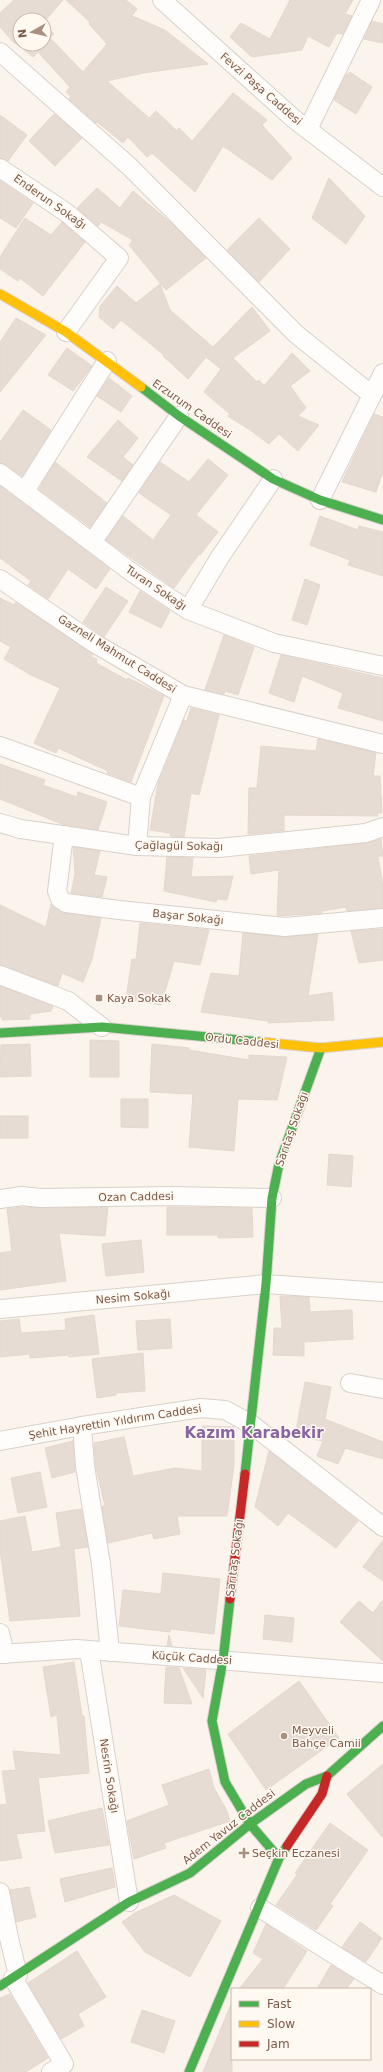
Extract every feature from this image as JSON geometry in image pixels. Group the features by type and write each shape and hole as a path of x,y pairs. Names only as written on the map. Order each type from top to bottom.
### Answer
{"street":[{"name":"Fevzi Paşa Caddesi","path":"162,0 294,119 383,187"},
{"path":"308,129 371,0"},
{"path":"0,52 130,167 296,334 372,395"},
{"name":"Enderun Sokağı","path":"0,168 67,213 119,258 66,332"},
{"name":"Erzurum Caddesi","path":"0,294 66,332 179,416 273,479 320,500 383,520"},
{"path":"25,491 107,361"},
{"path":"320,500 383,373"},
{"path":"93,541 179,416"},
{"name":"Turan Sokağı","path":"0,473 93,541 134,574 188,610 274,643 383,666"},
{"path":"188,610 220,557 273,479"},
{"name":"Gazneli Mahmut Caddesi","path":"0,579 94,643 183,694 383,744"},
{"path":"137,846 141,796 183,694"},
{"path":"0,746 141,796"},
{"name":"Çağlagül Sokağı","path":"0,823 21,829 137,846 219,848 366,833 383,826"},
{"name":"Başar Sokağı","path":"64,835 56,892 60,899 66,903 285,927 383,918"},
{"path":"0,975 68,1001 102,1027"},
{"name":"Ordu Caddesi","path":"0,1033 102,1027 321,1048 383,1042"},
{"name":"Sarıtaş Sokağı","path":"279,1858 250,1824 225,1782 212,1721 223,1660 251,1424 266,1284 272,1198 279,1164 321,1048"},
{"name":"Ozan Caddesi","path":"0,1199 22,1196 40,1198 172,1196 272,1198"},
{"path":"266,1284 383,1292"},
{"name":"Nesim Sokağı","path":"0,1309 266,1284"},
{"path":"350,1382 383,1389"},
{"name":"Şehit Hayrettin Yıldırım Caddesi","path":"0,1441 82,1426 201,1408 225,1410 251,1424 383,1527"},
{"path":"82,1426 86,1466 101,1564 110,1652"},
{"path":"0,1633 2,1654"},
{"name":"Küçük Caddesi","path":"2,1654 77,1649 383,1673"},
{"name":"Nesrin Sokağı","path":"89,1650 129,1902"},
{"name":"Adem Yavuz Caddesi","path":"10,1980 129,1902 190,1873 250,1824 306,1784 327,1776 380,1732"},
{"path":"189,2072 260,1908 279,1858 322,1794 327,1776"},
{"path":"0,1892 10,1980 64,2064 52,2072"},
{"path":"260,1908 383,1986"}],"building":[{"path":"14,0 63,0 52,13 12,12 12,41 0,27 0,13"},
{"path":"66,0 126,0 137,9 132,16 165,30 208,64 143,73 107,81 149,118 156,111 177,131 179,128 192,141 233,93 267,120 262,125 292,158 272,180 223,146 195,192 152,153 147,157 128,137 123,143 97,122 96,123 69,99 71,96 66,92 70,87 38,52 52,52 52,40 83,72 107,44 89,24 90,22"},
{"path":"290,0 353,0 345,14 352,16 343,34 337,33 329,47 308,36 302,50 252,57 230,37 241,23 270,39"},
{"path":"372,21 383,24 383,43 364,39"},
{"path":"27,52 38,52 33,57"},
{"path":"350,72 372,87 356,114 334,100 346,75"},
{"path":"54,114 82,138 55,166 29,141"},
{"path":"0,115 27,135 8,161 0,158"},
{"path":"329,178 365,216 346,244 312,218"},
{"path":"0,181 33,203 16,228 0,218"},
{"path":"97,188 120,208 133,191 171,223 206,258 166,290 129,245 133,240 101,222 98,226 77,208"},
{"path":"25,218 51,235 62,222 85,242 43,296 20,278 18,281 0,269 0,257"},
{"path":"259,218 290,249 259,282 227,250"},
{"path":"160,284 170,310 213,347 252,307 270,331 233,358 257,382 259,380 264,386 292,353 310,371 290,386 306,408 298,416 319,425 298,451 279,434 269,444 228,416 230,414 204,392 221,369 206,357 188,379 163,356 164,355 121,320 113,329 99,317 100,306 117,286 136,303"},
{"path":"16,318 46,335 0,392 0,342"},
{"path":"67,348 92,366 73,391 48,375"},
{"path":"109,378 132,396 121,412 97,396"},
{"path":"23,410 51,430 22,476 6,465 0,463 0,442"},
{"path":"374,414 383,417 383,471 376,492 342,482"},
{"path":"118,420 138,438 123,457 133,465 122,481 87,457"},
{"path":"208,459 228,475 196,515 218,532 200,555 199,554 174,588 106,540 123,516 153,540 171,515 139,493 160,462 189,482"},
{"path":"55,462 107,503 90,527 39,489"},
{"path":"0,486 110,569 96,589 68,569 48,599 28,585 31,581 0,558"},
{"path":"320,516 358,530 359,526 383,532 383,576 348,565 350,560 310,545"},
{"path":"305,579 320,585 307,625 292,620"},
{"path":"106,587 128,601 104,637 83,622"},
{"path":"140,591 170,611 161,628 129,612"},
{"path":"0,598 14,605 16,602 93,654 91,657 97,659 96,663 127,680 128,678 164,696 131,782 107,773 108,771 58,748 56,753 34,743 60,688 31,675 4,659 11,647 0,641"},
{"path":"224,635 254,647 238,695 225,691 224,694 205,690"},
{"path":"281,655 383,678 383,721 338,708 343,693 302,676 294,702 269,693"},
{"path":"191,708 219,715 199,795 191,793 184,837 170,836 170,833 150,830 158,784 184,720 187,721"},
{"path":"318,739 376,753 373,776 380,776 382,813 377,813 378,816 284,815 284,831 248,834 249,788 257,788 261,746 316,751"},
{"path":"0,764 45,780 43,785 77,797 78,792 107,802 98,830 62,824 0,799"},
{"path":"381,839 383,856 378,856 383,886 383,908 347,911 346,907 322,911 322,913 277,916 279,870 251,874 249,856 367,843"},
{"path":"73,847 100,851 94,875 107,877 102,897 71,893 75,874"},
{"path":"167,857 193,858 191,877 233,876 227,900 217,899 216,902 164,891"},
{"path":"51,904 64,913 101,918 92,959 83,982 62,973 58,986 0,965 0,905 46,927"},
{"path":"140,923 209,930 200,965 174,961 161,1005 126,999 132,959 136,960"},
{"path":"383,929 383,960 359,963 351,931"},
{"path":"243,933 284,937 318,934 308,996 332,992 334,1020 268,1023 268,1021 201,1012 211,973 239,976"},
{"path":"0,986 53,1006 51,1011 30,1014 30,1019 2,1020 2,1016 0,1017"},
{"path":"90,1040 119,1041 119,1077 90,1077"},
{"path":"30,1044 31,1076 0,1077 1,1045"},
{"path":"152,1044 189,1048 189,1050 249,1060 249,1055 287,1057 277,1100 238,1099 234,1151 189,1147 193,1094 150,1092"},
{"path":"121,1099 148,1099 148,1128 121,1127"},
{"path":"0,1116 28,1116 28,1138 0,1138"},
{"path":"329,1154 353,1156 351,1187 327,1185"},
{"path":"22,1207 108,1207 105,1236 59,1233 66,1281 0,1290 0,1253 12,1251 7,1209"},
{"path":"167,1207 252,1208 253,1237 218,1238 218,1235 167,1235"},
{"path":"141,1240 144,1272 106,1276 102,1244"},
{"path":"280,1296 309,1297 310,1312 352,1310 353,1339 304,1342 304,1356 273,1355 274,1328 282,1328"},
{"path":"94,1315 99,1354 69,1357 69,1355 30,1358 30,1354 0,1357 0,1321 19,1319 21,1333 66,1330 65,1319"},
{"path":"170,1319 172,1348 138,1350 136,1321"},
{"path":"143,1353 145,1391 116,1393 116,1395 97,1398 92,1359"},
{"path":"305,1382 331,1387 325,1419 383,1442 383,1459 345,1448 338,1464 317,1456 323,1441 295,1436"},
{"path":"202,1426 234,1427 234,1465 227,1516 177,1516 180,1534 154,1539 152,1533 108,1543 102,1506 105,1506 96,1467 94,1443 124,1437 133,1476 175,1468 202,1471"},
{"path":"73,1441 75,1472 52,1478 45,1448"},
{"path":"269,1451 358,1521 336,1548 288,1513 278,1526 255,1507"},
{"path":"40,1472 47,1507 18,1513 11,1478"},
{"path":"81,1509 88,1547 74,1549 80,1616 10,1621 0,1550 0,1521 25,1516 32,1552 61,1547 56,1513"},
{"path":"383,1540 383,1581 363,1567"},
{"path":"163,1573 220,1579 214,1634 171,1629 170,1632 119,1626 123,1590 161,1594"},
{"path":"383,1600 383,1661 340,1622 359,1601 373,1613"},
{"path":"265,1615 294,1618 292,1642 263,1639"},
{"path":"169,1635 172,1646 167,1646"},
{"path":"74,1662 82,1716 84,1716 89,1773 38,1778 45,1831 16,1834 22,1858 0,1861 0,1805 7,1804 2,1771 16,1770 13,1751 61,1755 57,1715 51,1717 43,1667"},
{"path":"166,1667 179,1668 192,1704 164,1703"},
{"path":"183,1668 206,1670 203,1698"},
{"name":"Meyveli Bahçe Camii","path":"299,1681 339,1738 266,1790 228,1734"},
{"path":"383,1764 383,1838 347,1794"},
{"path":"209,1769 214,1788 226,1809 230,1821 164,1843 166,1848 134,1859 127,1821 169,1805 162,1785"},
{"path":"102,1808 109,1845 55,1853 48,1821"},
{"path":"330,1823 368,1850 330,1904 333,1906 316,1930 276,1905 297,1875 295,1873"},
{"path":"112,1868 115,1887 65,1902 60,1879"},
{"path":"29,1887 36,1917 16,1922 10,1890"},
{"path":"174,1895 221,1921 190,1977 145,1952 122,1922 135,1913"},
{"path":"360,1922 382,1938 366,1962 342,1947"},
{"path":"266,1924 307,1951 284,1988 240,1988 263,1959 253,1953"},
{"path":"77,1951 106,1997 78,2014 84,2026 61,2039 28,1983"},
{"path":"331,1965 354,1979 347,1988 318,1988"},
{"path":"10,1994 48,2058 26,2072 0,2072 0,1998"},
{"path":"231,2004 232,2072 203,2072"},
{"path":"142,2010 175,2021 164,2053 131,2042"}],"traffic: fast":[{"path":"141,387 179,416 273,479 320,500 383,520"},
{"path":"0,1033 102,1027 261,1042"},
{"path":"245,1474 266,1284 272,1198 279,1164 321,1048"},
{"path":"230,1599 223,1660 212,1721 225,1782 250,1824 279,1858"},
{"path":"0,1986 129,1902 190,1873 250,1824 306,1784 327,1776 383,1726"},
{"path":"189,2072 279,1858 287,1846"}],"traffic: slow":[{"path":"0,294 66,332 141,387"},
{"path":"261,1042 321,1048 383,1042"}],"traffic: jam":[{"path":"230,1599 245,1474"},
{"path":"287,1846 322,1794 327,1776"}],"place":[{"name":"Kaya Sokak","path":"99,998"},
{"name":"Meyveli Bahçe Camii","path":"284,1736"},
{"name":"Seçkin Eczanesi","path":"244,1853"}],"district":[{"name":"Kazım Karabekir","path":"254,1433"}]}
